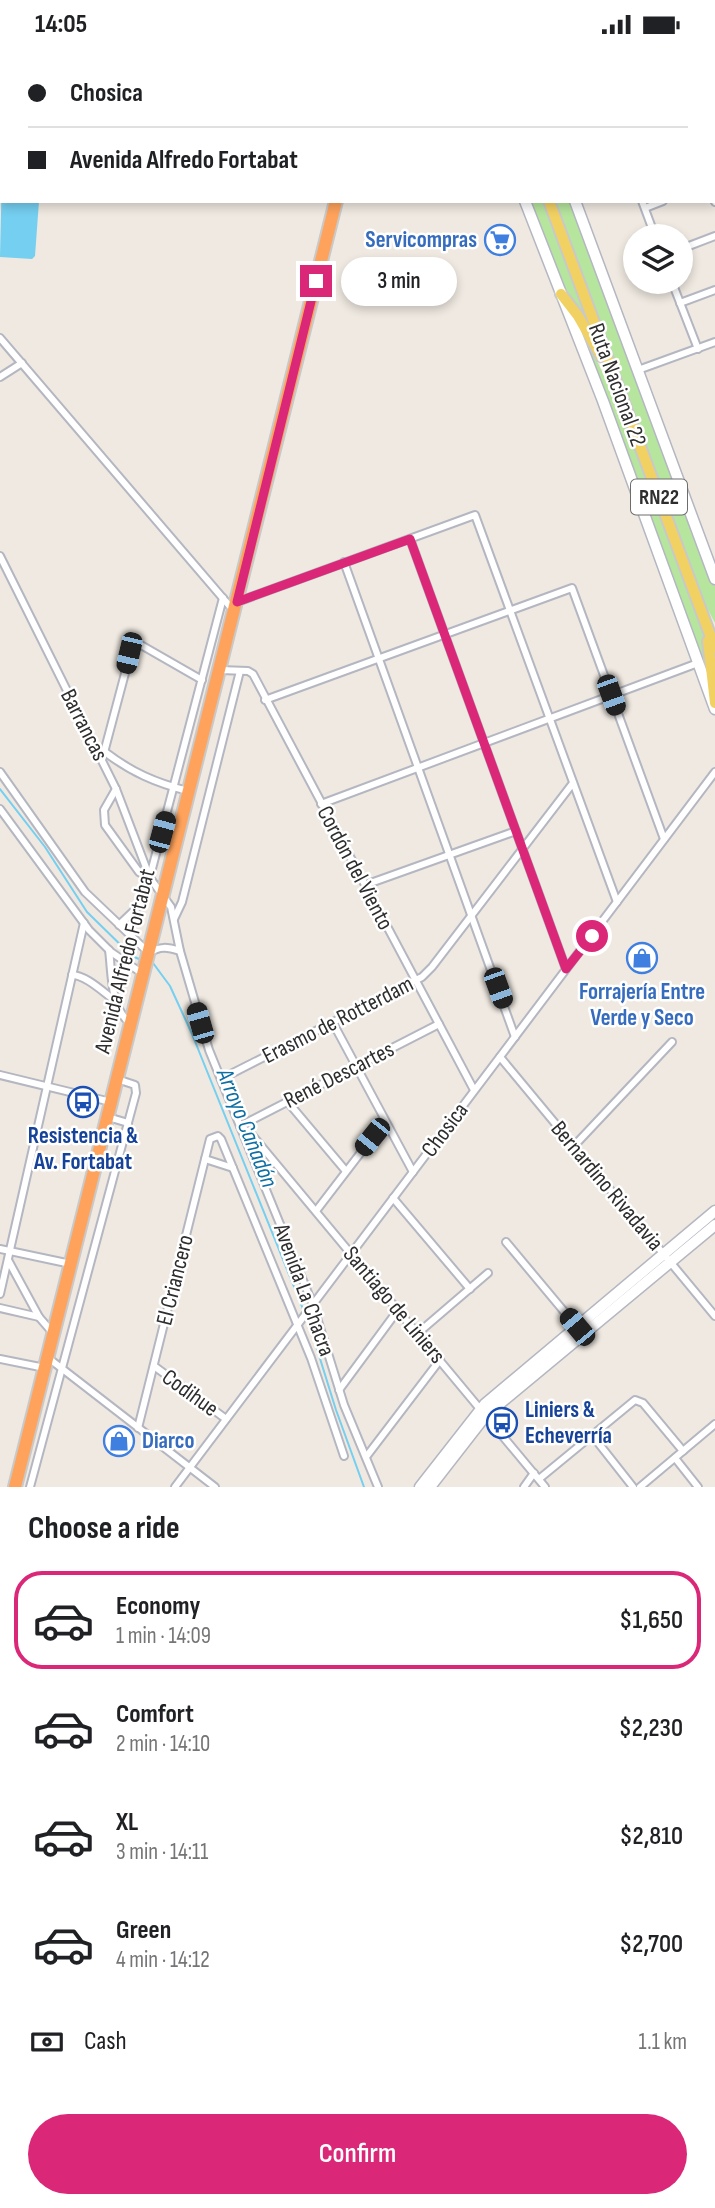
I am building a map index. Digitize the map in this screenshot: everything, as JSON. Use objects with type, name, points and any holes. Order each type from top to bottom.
[{"type":"highway","name":"Avenida Alfredo Fortabat","points":[[15,1487],[336,203]]},
{"type":"main road","name":"Ruta Nacional 22","points":[[550,203],[715,648]]},
{"type":"main road","points":[[561,294],[578,316],[618,386]]},
{"type":"main road","points":[[702,612],[715,631]]},
{"type":"main road","points":[[702,612],[710,653],[715,703]]},
{"type":"street","points":[[526,203],[603,401],[715,709]]},
{"type":"street","points":[[576,203],[715,579]]},
{"type":"street","points":[[643,205],[651,224]]},
{"type":"street","points":[[693,245],[715,236]]},
{"type":"street","points":[[680,303],[715,290]]},
{"type":"street","points":[[677,294],[698,349]]},
{"type":"street","points":[[0,338],[223,598],[236,606],[344,562],[475,515],[617,902]]},
{"type":"street","points":[[638,370],[715,342]]},
{"type":"street","points":[[0,377],[22,363]]},
{"type":"street","points":[[410,539],[566,969]]},
{"type":"street","name":"Barrancas","points":[[0,556],[103,756],[150,878],[163,895]]},
{"type":"street","points":[[344,562],[515,1037]]},
{"type":"street","points":[[265,700],[572,588],[664,839]]},
{"type":"street","points":[[119,925],[138,907],[150,878],[223,598]]},
{"type":"street","points":[[190,791],[136,773],[103,756],[132,647],[141,645],[202,680]]},
{"type":"street","points":[[321,804],[698,663]]},
{"type":"street","points":[[174,919],[182,902],[240,671],[220,670]]},
{"type":"street","name":"Cordón del Viento","points":[[240,671],[253,674],[474,1090]]},
{"type":"street","points":[[0,772],[85,892],[149,953],[166,947],[180,951]]},
{"type":"street","name":"Chosica","points":[[175,1487],[715,772]]},
{"type":"street","name":"Erasmo de Rotterdam","points":[[221,1079],[416,981],[432,967],[573,783]]},
{"type":"street","points":[[116,789],[104,810],[105,825],[139,872],[150,878]]},
{"type":"street","points":[[0,809],[84,923],[109,950],[144,974]]},
{"type":"street","points":[[365,885],[516,831]]},
{"type":"street","name":"Avenida La Chacra","points":[[163,895],[171,907],[180,951],[203,1030],[313,1305],[339,1390],[378,1487]]},
{"type":"street","points":[[0,1294],[84,923]]},
{"type":"street","points":[[109,950],[117,1002],[120,1011],[131,1023]]},
{"type":"street","points":[[72,975],[85,977],[117,1002]]},
{"type":"street","points":[[333,1023],[413,1172]]},
{"type":"street","name":"René Descartes","points":[[240,1126],[439,1024]]},
{"type":"street","points":[[574,1146],[672,1042]]},
{"type":"street","name":"Bernardino Rivadavia","points":[[500,1057],[715,1315]]},
{"type":"street","points":[[0,1075],[111,1102]]},
{"type":"street","points":[[30,1487],[128,1122],[135,1085],[117,1080]]},
{"type":"street","points":[[287,1101],[345,1170]]},
{"type":"street","points":[[108,1117],[128,1122]]},
{"type":"street","points":[[316,1211],[385,1121]]},
{"type":"street","name":"Santiago de Liniers","points":[[240,1126],[252,1135],[545,1487]]},
{"type":"street","name":"Avenida La Chacra","points":[[215,1135],[221,1139],[298,1325],[344,1456]]},
{"type":"street","name":"El Criancero","points":[[138,1428],[210,1139],[215,1135]]},
{"type":"street","points":[[205,1159],[233,1168]]},
{"type":"street","points":[[393,1198],[470,1289]]},
{"type":"street","points":[[423,1487],[483,1412],[667,1258],[715,1211]]},
{"type":"street","points":[[667,1258],[715,1225]]},
{"type":"street","points":[[506,1242],[580,1330]]},
{"type":"street","points":[[0,1249],[71,1264]]},
{"type":"street","points":[[8,1260],[39,1317],[53,1333]]},
{"type":"street","points":[[418,1333],[488,1273]]},
{"type":"street","points":[[0,1308],[39,1317]]},
{"type":"street","points":[[339,1390],[398,1310]]},
{"type":"street","points":[[0,1359],[46,1363],[62,1369],[215,1487]]},
{"type":"street","points":[[366,1457],[440,1360]]},
{"type":"street","name":"Codihue","points":[[154,1366],[226,1419]]},
{"type":"street","points":[[539,1479],[637,1400],[643,1403],[683,1451]]},
{"type":"street","points":[[640,1487],[715,1424]]},
{"type":"street","points":[[592,1435],[633,1487]]},
{"type":"street","points":[[674,1458],[698,1487]]},
{"type":"street","points":[[524,1487],[534,1473]]},
{"type":"green space","points":[[529,203],[546,203],[598,346],[561,282]]},
{"type":"green space","points":[[555,203],[573,203],[715,586],[715,623],[706,606]]},
{"type":"green space","points":[[578,321],[623,416],[698,617],[708,653],[710,685],[606,392],[586,349]]},
{"type":"water","points":[[1,203],[39,203],[35,256],[32,259],[0,257]]},
{"type":"waterway","name":"Arroyo Cañadón","points":[[0,789],[45,847],[87,912],[132,956],[139,959]]},
{"type":"waterway","name":"Arroyo Cañadón","points":[[153,963],[170,986],[192,1034],[303,1309]]},
{"type":"waterway","name":"Arroyo Cañadón","points":[[308,1320],[364,1487]]},
{"type":"place","name":"Servicompras","points":[[500,240]]},
{"type":"place","name":"Forrajería Entre Verde y Seco","points":[[642,958]]},
{"type":"place","name":"Resistencia & Av. Fortabat","points":[[83,1102]]},
{"type":"place","name":"Liniers & Echeverría","points":[[502,1423]]},
{"type":"place","name":"Diarco","points":[[119,1441]]},
{"type":"route","points":[[316,281],[237,602],[410,539],[566,969],[592,936]]}]
